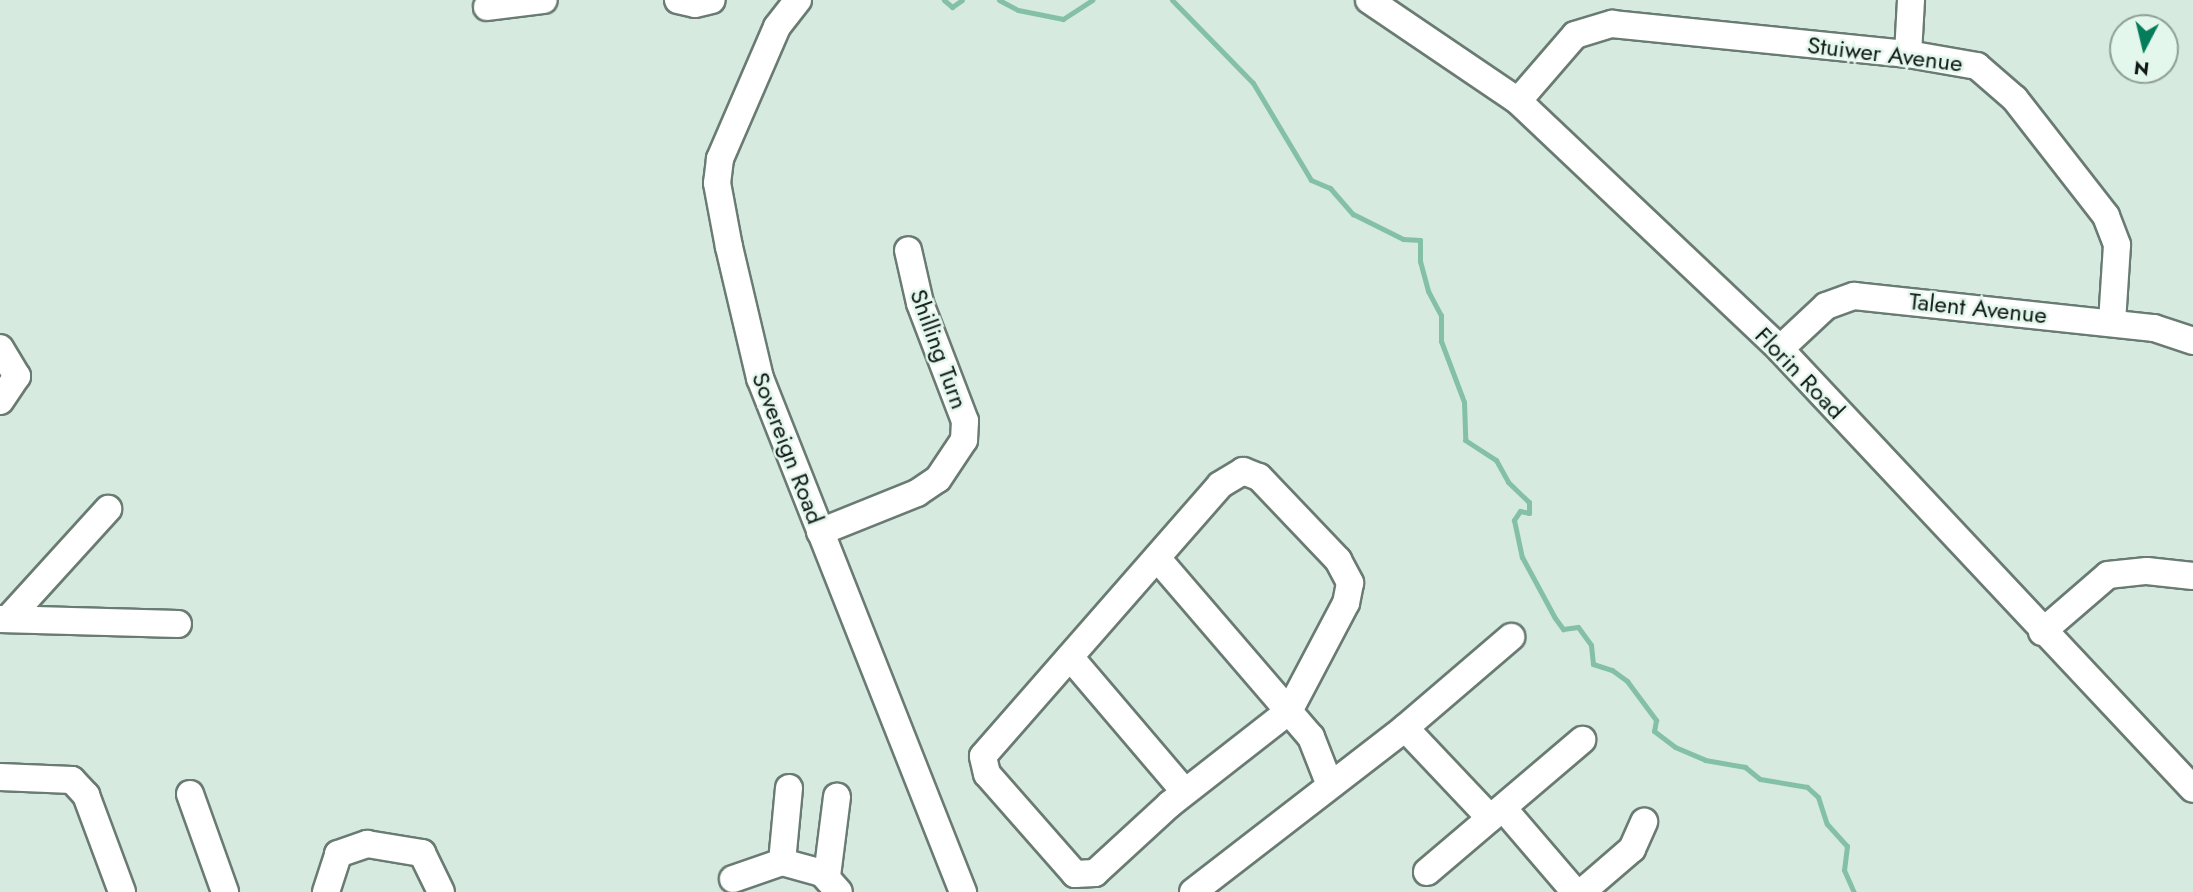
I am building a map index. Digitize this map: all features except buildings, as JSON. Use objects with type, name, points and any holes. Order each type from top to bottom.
[{"type":"street","points":[[486,7],[544,0]]},
{"type":"street","points":[[678,0],[695,4],[712,0]]},
{"type":"street","name":"Florin Road","points":[[1369,0],[1518,101],[1780,349],[2042,632],[2193,789]]},
{"type":"street","points":[[1908,54],[1911,0]]},
{"type":"street","name":"Sovereign Road","points":[[794,1],[777,27],[756,72],[720,159],[717,183],[749,346],[954,890]]},
{"type":"street","name":"Stuiwer Avenue","points":[[1518,101],[1560,48],[1597,25],[1628,24],[1908,54],[1989,72],[2106,216],[2117,245],[2112,323]]},
{"type":"street","name":"Shilling Turn","points":[[820,532],[917,493],[938,479],[964,440],[965,421],[920,303],[908,250]]},
{"type":"street","name":"Talent Avenue","points":[[1780,349],[1826,306],[1854,296],[2112,323],[2164,331],[2193,341]]},
{"type":"street","points":[[0,401],[17,376],[5,354]]},
{"type":"street","points":[[1243,471],[1259,477],[1338,560],[1347,573],[1350,593],[1289,711],[1185,792],[1095,873],[1084,876],[1075,874],[987,774],[983,756],[1157,558],[1220,485],[1243,471]]},
{"type":"street","points":[[4,619],[108,509]]},
{"type":"street","points":[[1157,558],[1311,737],[1329,783]]},
{"type":"street","points":[[2042,632],[2108,575],[2147,571],[2193,576]]},
{"type":"street","points":[[4,619],[178,624]]},
{"type":"street","points":[[1197,891],[1329,783],[1405,728],[1511,637]]},
{"type":"street","points":[[1070,657],[1185,792]]},
{"type":"street","points":[[1405,728],[1575,892]]},
{"type":"street","points":[[1427,872],[1581,740]]},
{"type":"street","points":[[0,777],[72,780],[86,795],[122,892]]},
{"type":"street","points":[[782,862],[789,788]]},
{"type":"street","points":[[190,794],[225,892]]},
{"type":"street","points":[[733,879],[782,862],[833,884],[837,797]]},
{"type":"street","points":[[1582,892],[1632,849],[1644,822]]},
{"type":"street","points":[[326,892],[338,854],[367,844],[422,853],[442,892]]},
{"type":"waterway","points":[[944,0],[952,7],[962,0]]},
{"type":"waterway","points":[[999,0],[1018,10],[1063,19],[1092,0]]},
{"type":"waterway","points":[[1172,0],[1253,83],[1311,180],[1330,188],[1353,214],[1403,239],[1420,240],[1420,261],[1428,291],[1441,315],[1441,341],[1464,402],[1465,440],[1496,460],[1508,482],[1529,502],[1529,513],[1520,511],[1514,520],[1522,557],[1563,629],[1578,627],[1591,645],[1593,664],[1612,670],[1627,681],[1656,720],[1654,731],[1675,747],[1705,760],[1745,767],[1760,779],[1807,787],[1818,797],[1827,824],[1847,846],[1844,870],[1854,892]]}]
